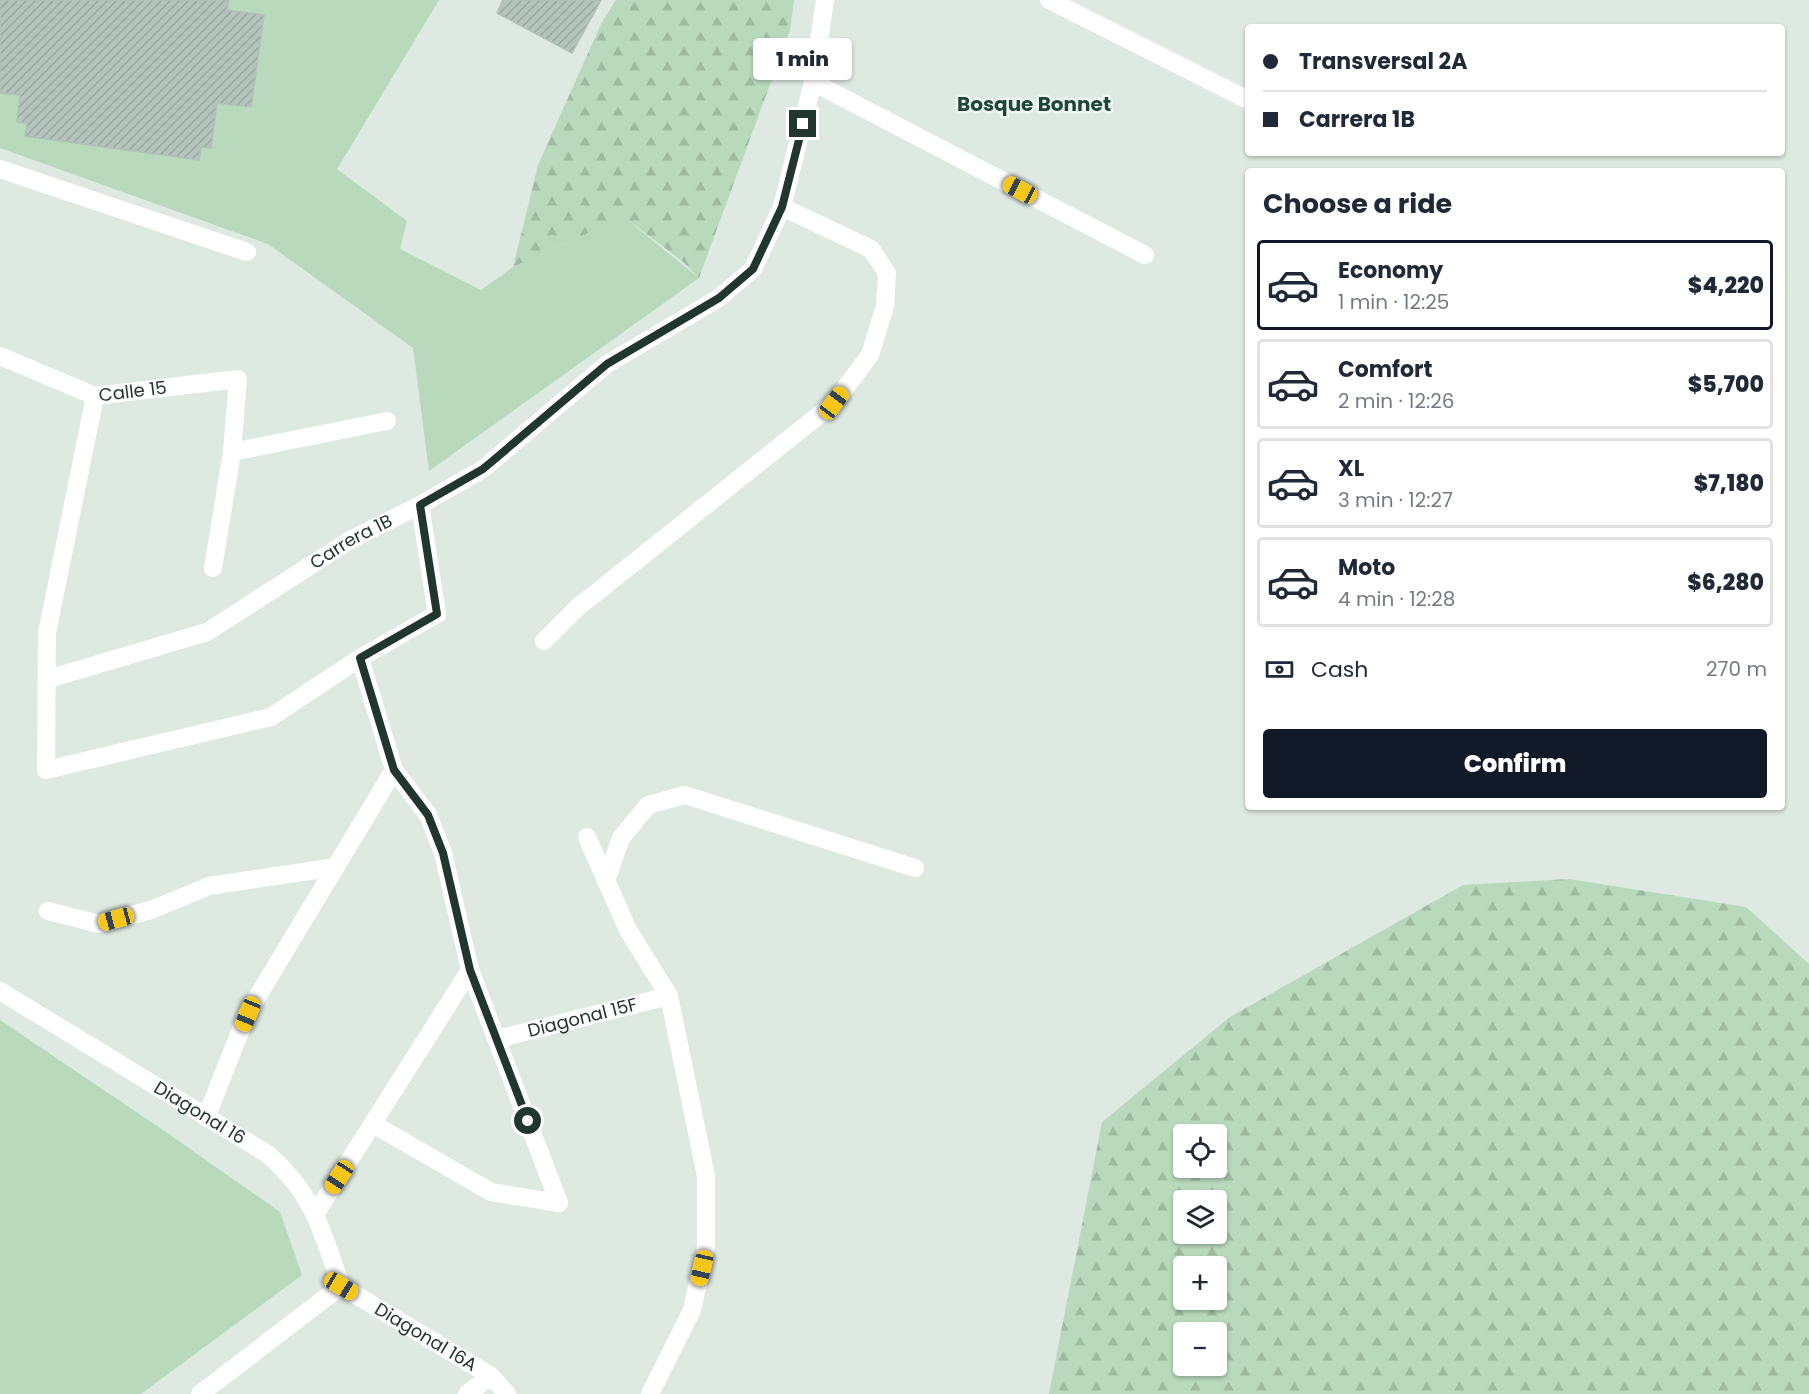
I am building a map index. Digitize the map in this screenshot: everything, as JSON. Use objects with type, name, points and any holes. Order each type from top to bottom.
[{"type":"street","name":"Carrera 1B","points":[[48,679],[207,632],[350,540],[420,505],[483,469],[607,364],[719,298],[753,269],[782,207],[813,82],[825,0]]},
{"type":"street","points":[[1049,0],[1245,98]]},
{"type":"street","points":[[813,82],[1145,255]]},
{"type":"street","points":[[0,169],[247,252]]},
{"type":"street","points":[[544,641],[577,608],[834,403],[870,355],[885,306],[887,273],[871,249],[782,207]]},
{"type":"street","name":"Calle 15","points":[[0,356],[95,396],[238,379],[232,452]]},
{"type":"street","points":[[95,396],[47,633],[46,770],[271,717],[360,658],[437,614],[420,505]]},
{"type":"street","points":[[213,568],[232,452],[387,421]]},
{"type":"street","points":[[360,658],[394,770],[428,815],[443,853],[470,970],[560,1203],[491,1192],[373,1124]]},
{"type":"street","points":[[206,1118],[248,1014],[394,770]]},
{"type":"street","points":[[606,881],[621,838],[648,805],[685,795],[915,868]]},
{"type":"street","points":[[587,837],[628,930],[669,996],[706,1176],[706,1246],[692,1310],[650,1394]]},
{"type":"street","points":[[48,911],[99,924],[151,910],[209,886],[336,867]]},
{"type":"street","points":[[316,1213],[470,970]]},
{"type":"street","name":"Diagonal 16","points":[[0,991],[269,1155],[292,1176],[316,1213],[341,1286]]},
{"type":"street","name":"Diagonal 15F","points":[[497,1039],[669,996]]},
{"type":"street","points":[[200,1394],[341,1286]]},
{"type":"street","name":"Diagonal 16A","points":[[341,1286],[491,1376],[507,1394]]},
{"type":"street","points":[[467,1394],[491,1376]]},
{"type":"green space","points":[[0,0],[439,0],[337,169],[407,221],[400,249],[481,290],[513,267],[624,217],[699,278],[429,471],[413,348],[268,244],[0,148]]},
{"type":"green space","points":[[616,0],[794,0],[790,30],[699,278],[682,261],[624,217],[513,267],[538,165],[601,24]]},
{"type":"green space","points":[[1569,879],[1746,907],[1809,964],[1809,1394],[1049,1394],[1102,1122],[1230,1017],[1463,885]]},
{"type":"green space","points":[[0,1020],[280,1212],[302,1275],[141,1394],[0,1394]]},
{"type":"building","points":[[0,0],[229,0],[227,10],[264,15],[251,107],[217,103],[211,148],[201,147],[199,160],[25,136],[27,123],[17,122],[20,95],[0,93]]},
{"type":"building","points":[[503,0],[601,0],[572,53],[497,13]]},
{"type":"district","name":"Bosque Bonnet","points":[[1034,104]]},
{"type":"route","points":[[528,1121],[470,970],[443,853],[428,815],[394,770],[360,658],[437,614],[420,505],[483,469],[607,364],[719,298],[753,269],[782,207],[803,124]]}]
